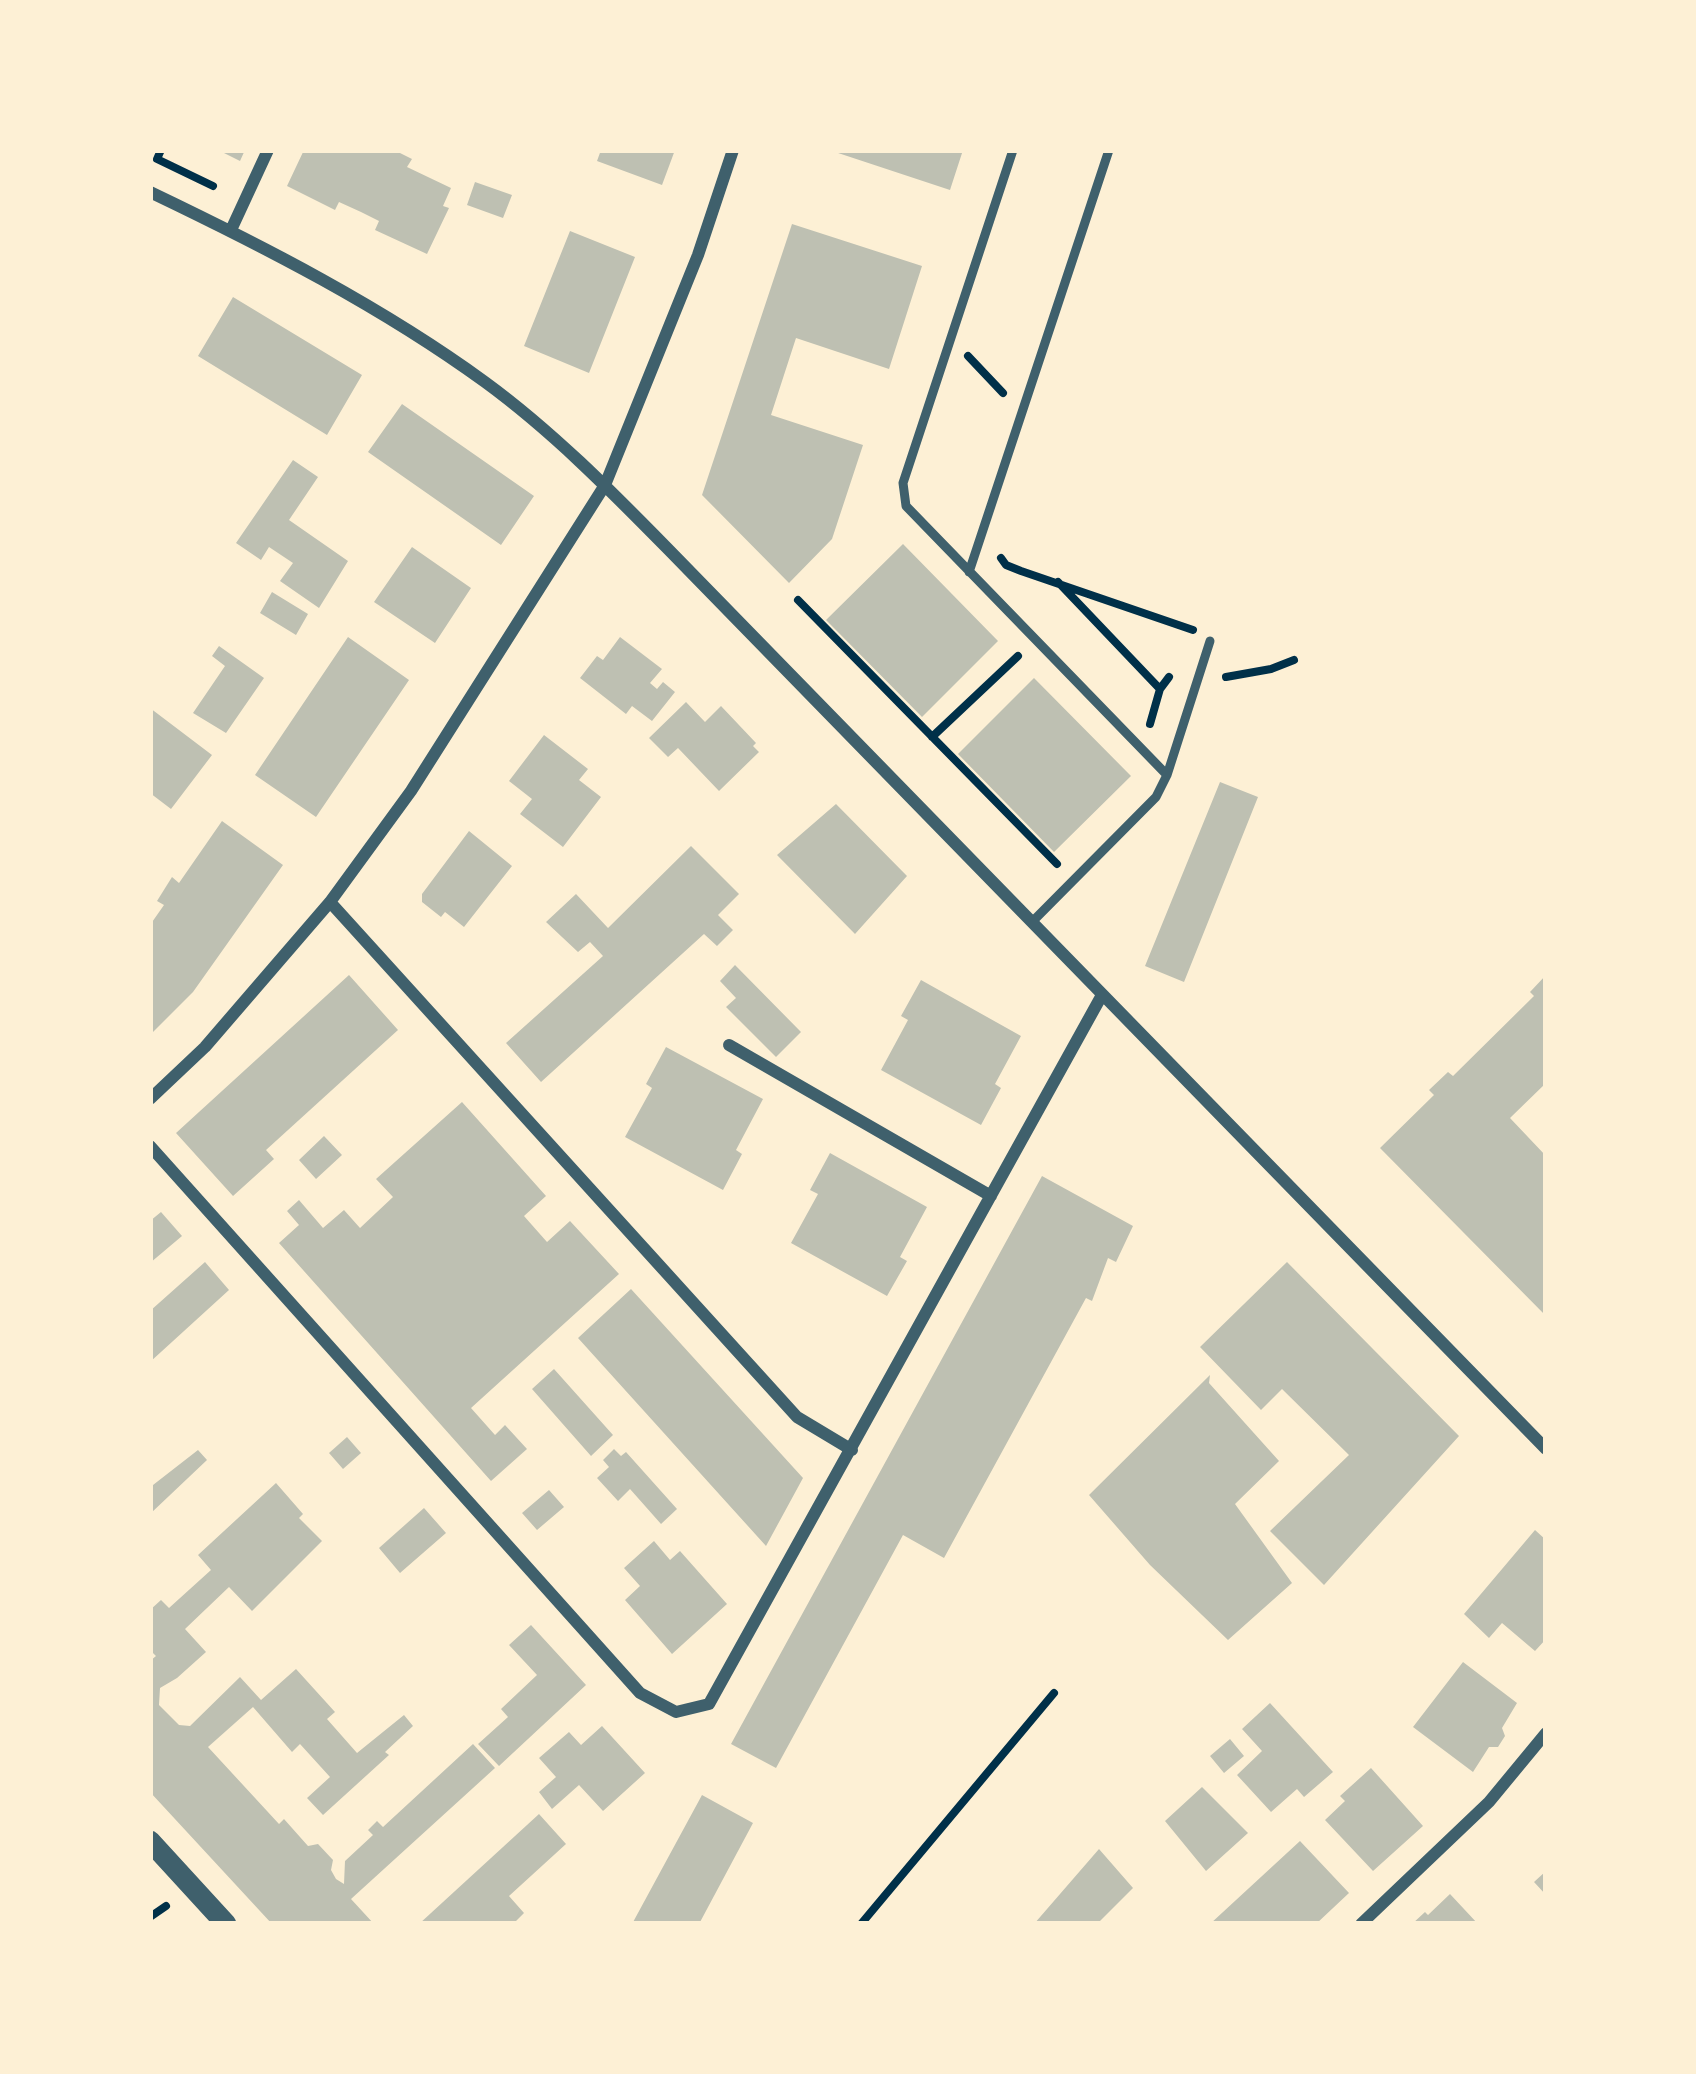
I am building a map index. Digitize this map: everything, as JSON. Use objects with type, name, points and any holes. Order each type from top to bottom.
[{"type":"street","points":[[231,230],[268,150]]},
{"type":"street","points":[[150,1099],[205,1047],[330,902],[411,791],[605,485],[698,254],[734,150]]},
{"type":"street","points":[[150,192],[231,230],[388,319],[484,382],[554,437],[1546,1449]]},
{"type":"street","points":[[330,902],[797,1417],[852,1450]]},
{"type":"street","points":[[150,1146],[640,1694],[676,1712],[709,1704],[1102,995]]},
{"type":"street","points":[[728,1045],[991,1196]]},
{"type":"street","points":[[1361,1924],[1489,1802],[1546,1733]]},
{"type":"street","points":[[150,1841],[226,1924]]},
{"type":"lane","points":[[1013,150],[903,483],[906,506],[1167,775]]},
{"type":"lane","points":[[969,572],[1109,150]]},
{"type":"lane","points":[[1032,922],[1156,797],[1210,640]]},
{"type":"path","points":[[156,155],[212,186]]},
{"type":"path","points":[[952,337],[1022,415]]},
{"type":"path","points":[[1000,541],[999,555],[1006,565],[1185,624],[1210,640]]},
{"type":"path","points":[[1057,581],[1160,689]]},
{"type":"path","points":[[798,600],[1073,880]]},
{"type":"path","points":[[932,737],[1034,640]]},
{"type":"path","points":[[861,1924],[1054,1693]]},
{"type":"path","points":[[150,1917],[166,1906]]},
{"type":"building","points":[[218,150],[245,150],[240,161]]},
{"type":"building","points":[[304,150],[394,150],[412,159],[407,167],[451,188],[443,206],[449,208],[427,254],[375,230],[379,221],[361,212],[339,202],[335,210],[287,186]]},
{"type":"building","points":[[601,150],[675,150],[662,185],[597,161]]},
{"type":"building","points":[[829,150],[963,150],[950,190]]},
{"type":"building","points":[[475,182],[512,195],[503,218],[467,205]]},
{"type":"building","points":[[792,224],[922,266],[889,369],[796,338],[771,415],[863,445],[832,539],[789,583],[702,495]]},
{"type":"building","points":[[570,231],[635,257],[589,373],[524,346]]},
{"type":"building","points":[[233,297],[362,375],[327,435],[198,356]]},
{"type":"building","points":[[402,404],[534,496],[501,545],[368,452]]},
{"type":"building","points":[[293,460],[318,477],[289,520],[348,561],[319,608],[280,581],[293,563],[269,547],[261,560],[236,543]]},
{"type":"building","points":[[903,544],[998,641],[922,717],[826,620]]},
{"type":"building","points":[[412,547],[471,588],[435,643],[374,602]]},
{"type":"building","points":[[272,592],[308,614],[296,635],[260,613]]},
{"type":"building","points":[[348,637],[409,680],[316,817],[255,775]]},
{"type":"building","points":[[620,637],[662,669],[650,683],[657,689],[663,682],[675,692],[652,721],[632,706],[626,714],[580,678],[597,656],[603,660]]},
{"type":"building","points":[[219,646],[264,678],[226,733],[193,713],[225,666],[212,656]]},
{"type":"building","points":[[1034,678],[1131,776],[1054,852],[958,754]]},
{"type":"building","points":[[686,702],[705,722],[721,706],[756,743],[753,746],[759,752],[719,791],[678,748],[668,757],[649,738]]},
{"type":"building","points":[[150,708],[212,755],[171,809],[150,793]]},
{"type":"building","points":[[544,735],[588,769],[579,780],[601,797],[563,847],[520,814],[532,799],[509,781]]},
{"type":"building","points":[[1220,782],[1258,797],[1184,982],[1145,966]]},
{"type":"building","points":[[836,804],[907,876],[855,934],[777,855]]},
{"type":"building","points":[[222,821],[283,865],[193,992],[150,1035],[150,925],[164,905],[157,901],[172,877],[179,883]]},
{"type":"building","points":[[469,831],[512,866],[464,927],[445,912],[441,917],[422,902],[422,894]]},
{"type":"building","points":[[691,846],[739,894],[718,915],[733,930],[717,946],[704,934],[541,1082],[506,1043],[603,956],[590,942],[578,952],[546,922],[576,894],[608,928]]},
{"type":"building","points":[[735,965],[801,1032],[776,1057],[726,1007],[736,998],[720,981]]},
{"type":"building","points":[[349,975],[398,1030],[266,1150],[274,1159],[233,1196],[176,1133]]},
{"type":"building","points":[[1546,975],[1546,1083],[1510,1118],[1546,1156],[1546,1316],[1380,1148],[1434,1095],[1429,1090],[1448,1072],[1453,1076],[1534,996],[1530,992]]},
{"type":"building","points":[[921,980],[1021,1036],[995,1084],[1001,1088],[981,1125],[881,1070],[908,1020],[901,1016]]},
{"type":"building","points":[[666,1047],[763,1099],[736,1150],[742,1154],[723,1190],[625,1137],[652,1088],[646,1084]]},
{"type":"building","points":[[462,1102],[546,1196],[524,1216],[547,1242],[570,1221],[619,1274],[471,1408],[495,1435],[505,1425],[527,1449],[491,1481],[279,1243],[299,1225],[287,1211],[299,1200],[323,1228],[344,1210],[360,1228],[393,1197],[376,1179]]},
{"type":"building","points":[[324,1136],[342,1155],[316,1179],[299,1160]]},
{"type":"building","points":[[830,1153],[927,1207],[900,1257],[907,1261],[887,1296],[791,1243],[818,1194],[810,1190]]},
{"type":"building","points":[[1042,1176],[1133,1226],[1116,1262],[1108,1258],[1092,1301],[1086,1298],[944,1558],[903,1535],[776,1768],[731,1744]]},
{"type":"building","points":[[161,1212],[182,1236],[150,1263],[150,1221]]},
{"type":"building","points":[[205,1262],[229,1290],[150,1362],[150,1311]]},
{"type":"building","points":[[1287,1262],[1459,1436],[1324,1585],[1270,1531],[1349,1455],[1282,1389],[1261,1410],[1200,1347]]},
{"type":"building","points":[[631,1289],[803,1478],[766,1546],[578,1338]]},
{"type":"building","points":[[554,1369],[613,1435],[591,1456],[532,1389]]},
{"type":"building","points":[[1210,1375],[1209,1383],[1279,1461],[1235,1504],[1292,1583],[1228,1640],[1150,1565],[1089,1495]]},
{"type":"building","points":[[347,1437],[361,1453],[343,1469],[329,1453]]},
{"type":"building","points":[[614,1449],[621,1456],[626,1452],[677,1509],[661,1524],[630,1489],[618,1501],[597,1478],[609,1467],[603,1460]]},
{"type":"building","points":[[198,1450],[207,1460],[150,1514],[150,1482],[153,1485]]},
{"type":"building","points":[[276,1483],[303,1514],[299,1518],[322,1541],[252,1611],[229,1587],[185,1629],[206,1652],[160,1688],[159,1705],[179,1725],[190,1726],[240,1677],[261,1700],[296,1669],[335,1712],[327,1719],[357,1753],[404,1715],[413,1726],[385,1752],[389,1755],[323,1815],[307,1798],[330,1777],[300,1744],[292,1752],[253,1707],[208,1747],[279,1824],[284,1819],[308,1846],[318,1844],[333,1860],[336,1879],[344,1884],[345,1861],[373,1835],[368,1830],[377,1821],[383,1827],[473,1744],[495,1768],[351,1899],[374,1924],[272,1924],[150,1792],[150,1661],[156,1656],[150,1650],[150,1610],[161,1600],[169,1608],[211,1570],[198,1555]]},
{"type":"building","points":[[549,1490],[564,1507],[537,1530],[522,1513]]},
{"type":"building","points":[[424,1508],[446,1533],[400,1573],[379,1548]]},
{"type":"building","points":[[1535,1530],[1546,1540],[1546,1639],[1535,1651],[1502,1623],[1489,1638],[1464,1614]]},
{"type":"building","points":[[654,1541],[670,1560],[680,1551],[727,1604],[672,1654],[625,1600],[640,1586],[624,1568]]},
{"type":"building","points":[[531,1625],[586,1685],[499,1766],[478,1744],[508,1717],[501,1709],[537,1675],[509,1645]]},
{"type":"building","points":[[1463,1662],[1517,1703],[1502,1728],[1505,1736],[1498,1747],[1489,1747],[1473,1772],[1413,1727]]},
{"type":"building","points":[[1270,1703],[1333,1772],[1304,1797],[1297,1789],[1271,1812],[1237,1775],[1262,1751],[1242,1729]]},
{"type":"building","points":[[602,1726],[645,1773],[603,1811],[579,1785],[552,1809],[539,1792],[556,1777],[539,1758],[569,1732],[581,1745]]},
{"type":"building","points":[[1230,1739],[1244,1756],[1224,1773],[1210,1756]]},
{"type":"building","points":[[1371,1768],[1423,1826],[1373,1871],[1325,1820],[1345,1801],[1340,1796]]},
{"type":"building","points":[[1202,1787],[1248,1833],[1206,1871],[1165,1821]]},
{"type":"building","points":[[702,1795],[753,1823],[699,1924],[632,1924]]},
{"type":"building","points":[[539,1814],[566,1844],[509,1896],[524,1913],[513,1924],[419,1924]]},
{"type":"building","points":[[1300,1841],[1349,1893],[1316,1924],[1210,1924]]},
{"type":"building","points":[[1099,1849],[1133,1888],[1097,1924],[1034,1924]]},
{"type":"building","points":[[1546,1871],[1546,1895],[1534,1882]]},
{"type":"building","points":[[1450,1894],[1478,1924],[1412,1924],[1425,1912],[1428,1915]]}]
